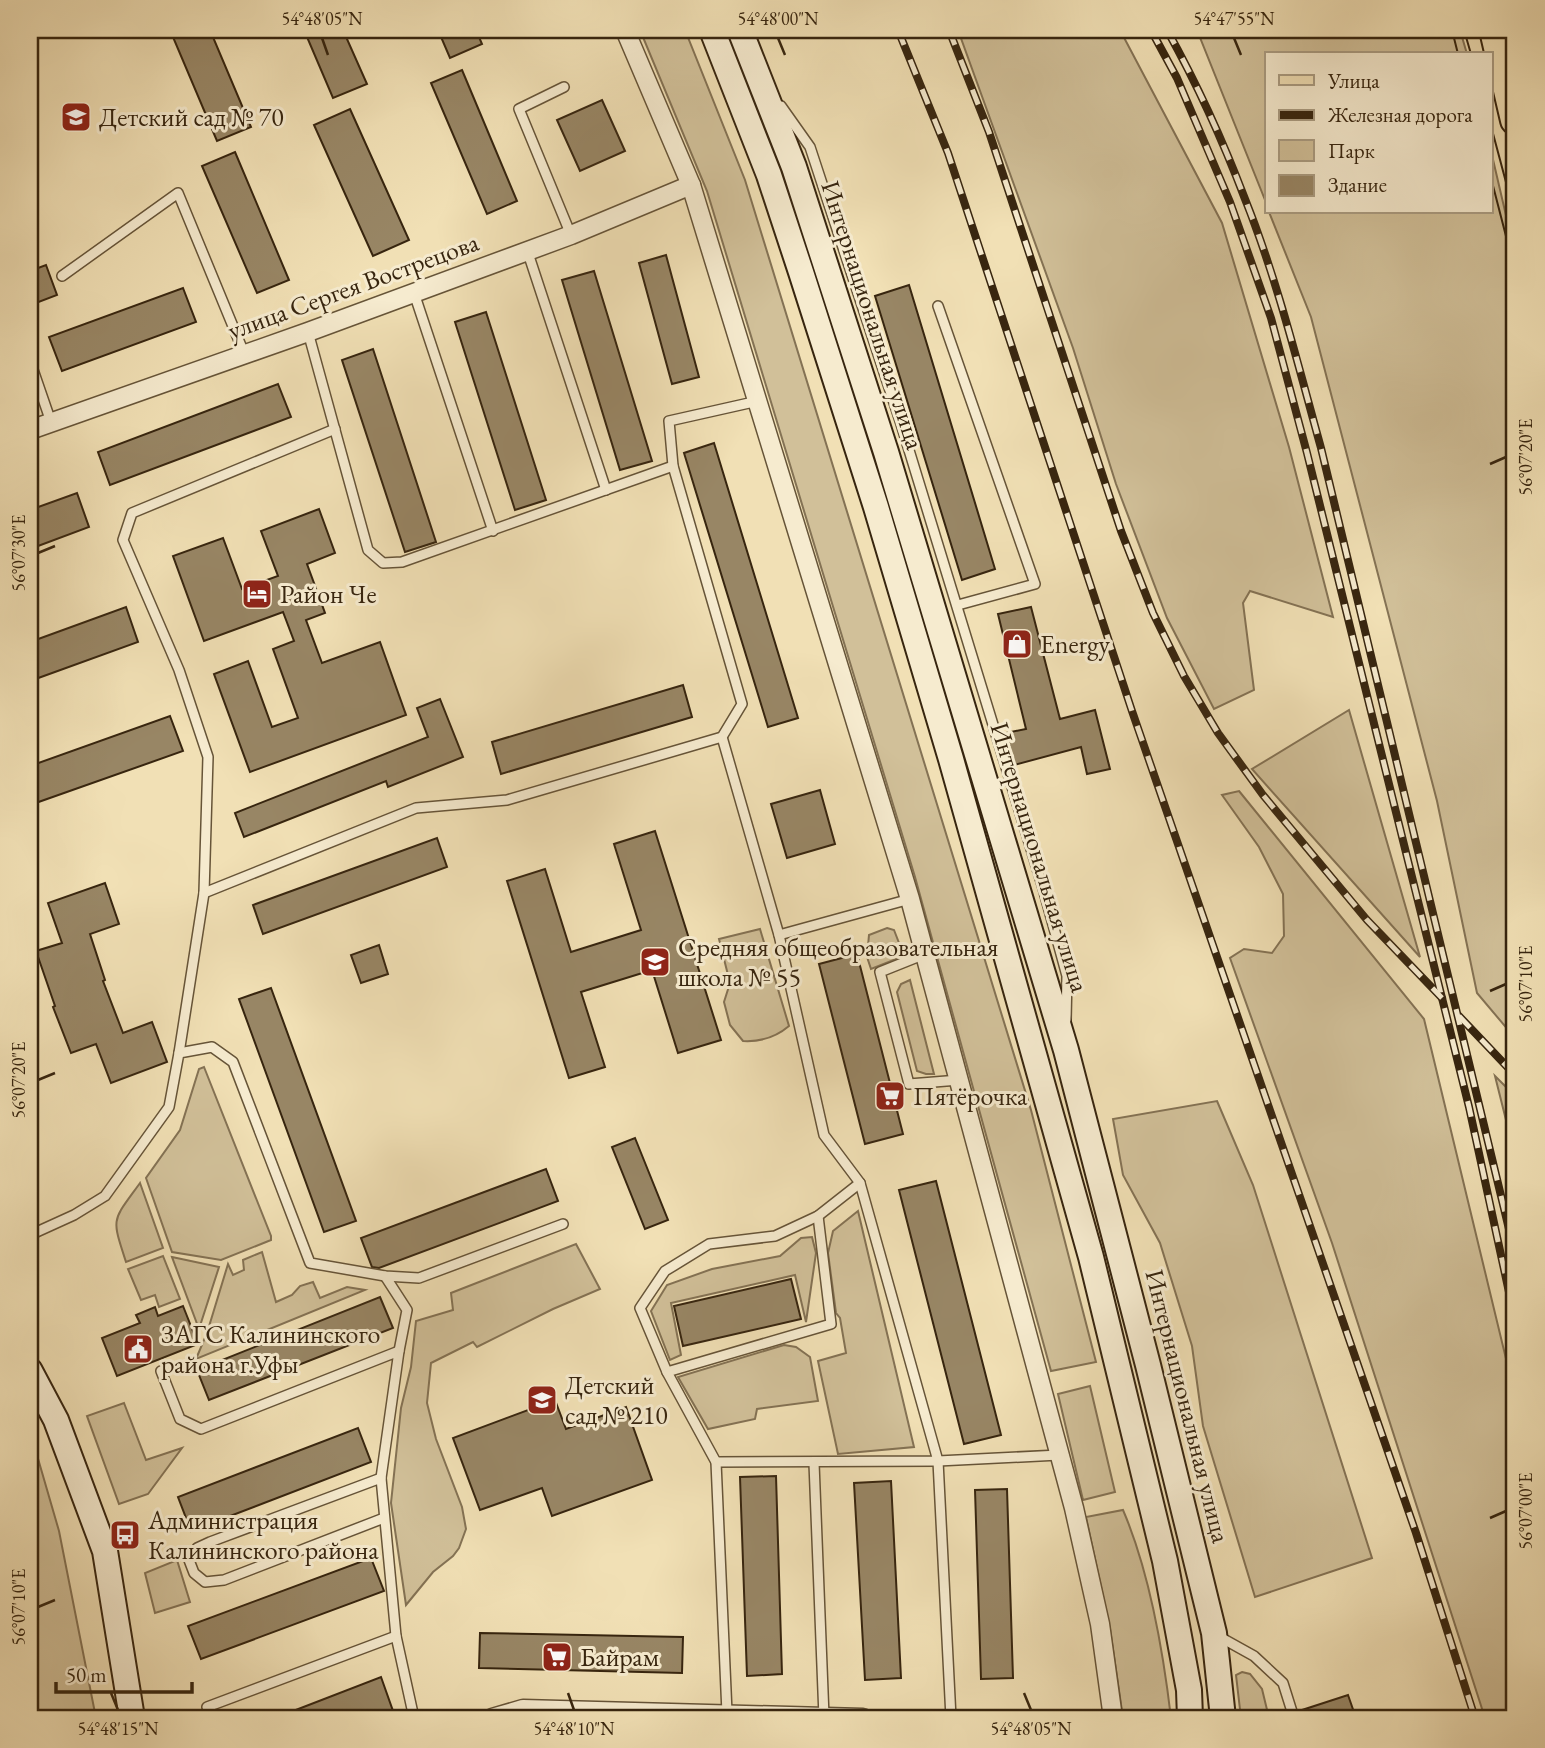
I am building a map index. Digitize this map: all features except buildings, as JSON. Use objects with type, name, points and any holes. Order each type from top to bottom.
[{"type":"main road","points":[[712,30],[769,175],[872,494],[947,746],[1091,1257],[1165,1562],[1189,1690],[1191,1718]]},
{"type":"main road","name":"Интернациональная улица","points":[[740,30],[794,167],[894,478],[1065,1046],[1214,1633],[1223,1718]]},
{"type":"main road","points":[[1494,30],[1515,120]]},
{"type":"main road","points":[[30,1371],[56,1420],[105,1551],[132,1718]]},
{"type":"street","points":[[625,30],[691,185],[910,899],[1074,1508],[1100,1624],[1113,1718]]},
{"type":"street","name":"улица Сергея Вострецова","points":[[30,430],[571,235],[691,185]]},
{"type":"street","points":[[492,1718],[523,1709],[863,1718]]},
{"type":"lane","points":[[758,76],[810,148],[901,424],[958,605],[1068,976],[1065,1046]]},
{"type":"lane","points":[[564,87],[519,108],[571,235]]},
{"type":"lane","points":[[769,175],[794,167]]},
{"type":"lane","points":[[62,276],[178,193],[244,353]]},
{"type":"lane","points":[[527,250],[606,490]]},
{"type":"lane","points":[[414,293],[493,531]]},
{"type":"lane","points":[[938,306],[1035,584],[958,605]]},
{"type":"lane","points":[[307,332],[368,550],[383,563],[402,562],[673,466]]},
{"type":"lane","points":[[30,361],[51,422]]},
{"type":"lane","points":[[204,893],[416,808],[507,800],[722,737],[742,704],[673,466],[669,421],[758,401]]},
{"type":"lane","points":[[30,1234],[74,1215],[106,1196],[169,1107],[204,893],[208,757],[179,670],[123,540],[132,513],[335,429]]},
{"type":"lane","points":[[722,737],[779,935],[824,1135],[860,1183],[938,1461],[951,1718]]},
{"type":"lane","points":[[779,935],[910,899]]},
{"type":"lane","points":[[925,954],[880,972],[909,1084],[959,1080]]},
{"type":"lane","points":[[179,1053],[212,1047],[233,1062],[310,1264],[385,1276],[419,1278],[563,1224]]},
{"type":"lane","points":[[727,1713],[716,1462],[667,1372],[640,1308],[665,1271],[709,1244],[775,1236],[818,1216],[860,1183]]},
{"type":"lane","points":[[667,1372],[831,1324],[818,1216]]},
{"type":"lane","points":[[385,1276],[407,1310],[381,1478],[396,1636],[414,1718]]},
{"type":"lane","points":[[161,1371],[180,1419],[201,1429],[399,1351]]},
{"type":"lane","points":[[716,1462],[938,1461],[1059,1455]]},
{"type":"lane","points":[[814,1463],[824,1717]]},
{"type":"lane","points":[[381,1478],[209,1542],[197,1548],[189,1560],[194,1573],[205,1582],[224,1580],[384,1518]]},
{"type":"lane","points":[[1214,1633],[1254,1656],[1283,1684],[1294,1718]]},
{"type":"lane","points":[[207,1707],[396,1636]]},
{"type":"green space","points":[[640,30],[685,30],[745,180],[1031,1110],[1096,1362],[1051,1371],[915,877],[707,191]]},
{"type":"green space","points":[[958,30],[1120,30],[1222,223],[1289,447],[1333,617],[1250,591],[1243,603],[1254,690],[1214,709],[1167,618],[1116,484],[1073,348]]},
{"type":"green space","points":[[1197,30],[1460,30],[1466,52],[1265,52],[1265,200]]},
{"type":"green space","points":[[1492,155],[1515,254],[1515,1038],[1477,993],[1437,801],[1311,317],[1270,214],[1492,214]]},
{"type":"green space","points":[[1349,710],[1420,957],[1252,769]]},
{"type":"green space","points":[[1239,791],[1424,1019],[1515,1396],[1515,1718],[1485,1718],[1332,1243],[1230,958],[1244,949],[1272,953],[1284,936],[1283,894],[1259,847],[1222,795]]},
{"type":"green space","points":[[887,928],[894,930],[904,956],[871,969],[867,957],[869,935]]},
{"type":"green space","points":[[760,929],[789,1026],[768,1038],[743,1041],[730,1025],[724,1002],[730,983],[719,939]]},
{"type":"green space","points":[[910,980],[934,1074],[917,1071],[897,992],[901,984]]},
{"type":"green space","points":[[204,1067],[271,1236],[271,1240],[221,1260],[172,1252],[146,1178],[180,1130],[199,1069]]},
{"type":"green space","points":[[1495,1076],[1515,1096],[1515,1156]]},
{"type":"green space","points":[[1217,1101],[1253,1185],[1372,1558],[1255,1597],[1203,1426],[1192,1346],[1160,1243],[1123,1175],[1113,1119]]},
{"type":"green space","points":[[140,1183],[163,1248],[126,1262],[116,1227],[117,1220]]},
{"type":"green space","points":[[858,1211],[914,1447],[838,1454],[818,1361],[846,1353],[840,1318],[836,1313],[828,1253],[833,1231]]},
{"type":"green space","points":[[812,1237],[816,1253],[806,1322],[795,1275],[671,1303],[681,1355],[670,1360],[651,1311],[667,1285],[712,1269],[780,1256],[801,1238]]},
{"type":"green space","points":[[576,1244],[600,1289],[477,1347],[473,1342],[431,1363],[427,1403],[436,1439],[462,1507],[466,1529],[453,1556],[433,1572],[406,1605],[391,1503],[401,1408],[411,1367],[416,1321],[453,1310],[451,1293]]},
{"type":"green space","points":[[262,1252],[276,1302],[292,1295],[300,1286],[313,1282],[320,1298],[347,1287],[365,1290],[196,1359],[207,1333],[228,1264],[233,1275],[244,1270],[243,1260]]},
{"type":"green space","points":[[163,1256],[180,1299],[159,1307],[155,1295],[141,1300],[128,1269]]},
{"type":"green space","points":[[172,1257],[219,1267],[199,1329]]},
{"type":"green space","points":[[784,1345],[796,1347],[810,1357],[818,1401],[757,1409],[755,1419],[708,1429],[678,1377]]},
{"type":"green space","points":[[1090,1386],[1115,1492],[1083,1500],[1058,1394]]},
{"type":"green space","points":[[124,1403],[146,1460],[182,1448],[148,1494],[119,1504],[87,1416]]},
{"type":"green space","points":[[30,1431],[59,1531],[96,1718],[30,1718]]},
{"type":"green space","points":[[1123,1510],[1141,1560],[1154,1612],[1171,1718],[1123,1718],[1110,1629],[1086,1517]]},
{"type":"green space","points":[[177,1560],[190,1602],[155,1613],[145,1573]]},
{"type":"green space","points":[[1242,1672],[1250,1674],[1262,1689],[1269,1718],[1241,1718],[1236,1675]]},
{"type":"tram line","points":[[1452,30],[1458,52]]},
{"type":"tram line","points":[[1464,30],[1470,52]]},
{"type":"tram line","points":[[1492,130],[1515,216]]},
{"type":"tram line","points":[[1492,182],[1515,271]]},
{"type":"railway","points":[[898,30],[948,153],[1132,711],[1416,1533],[1475,1718]]},
{"type":"railway","points":[[949,30],[989,132],[1121,531],[1153,613],[1184,676],[1218,733],[1263,795],[1367,920],[1442,998]]},
{"type":"railway","points":[[1151,30],[1177,78],[1230,202],[1271,318],[1469,1107],[1515,1320]]},
{"type":"railway","points":[[1167,30],[1199,92],[1237,177],[1257,229],[1286,322],[1321,448],[1515,1254]]},
{"type":"railway","points":[[1459,1016],[1515,1075]]},
{"type":"place","name":"Детский сад № 70","points":[[76,117]]},
{"type":"place","name":"Район Че","points":[[257,594]]},
{"type":"place","name":"Energy","points":[[1017,644]]},
{"type":"place","name":"Средняя общеобразовательная школа № 55","points":[[655,962]]},
{"type":"place","name":"Пятёрочка","points":[[890,1096]]},
{"type":"place","name":"ЗАГС Калининского района г.Уфы","points":[[138,1349]]},
{"type":"place","name":"Детский сад № 210","points":[[542,1400]]},
{"type":"place","name":"Администрация Калининского района","points":[[125,1535]]},
{"type":"place","name":"Байрам","points":[[557,1657]]}]
